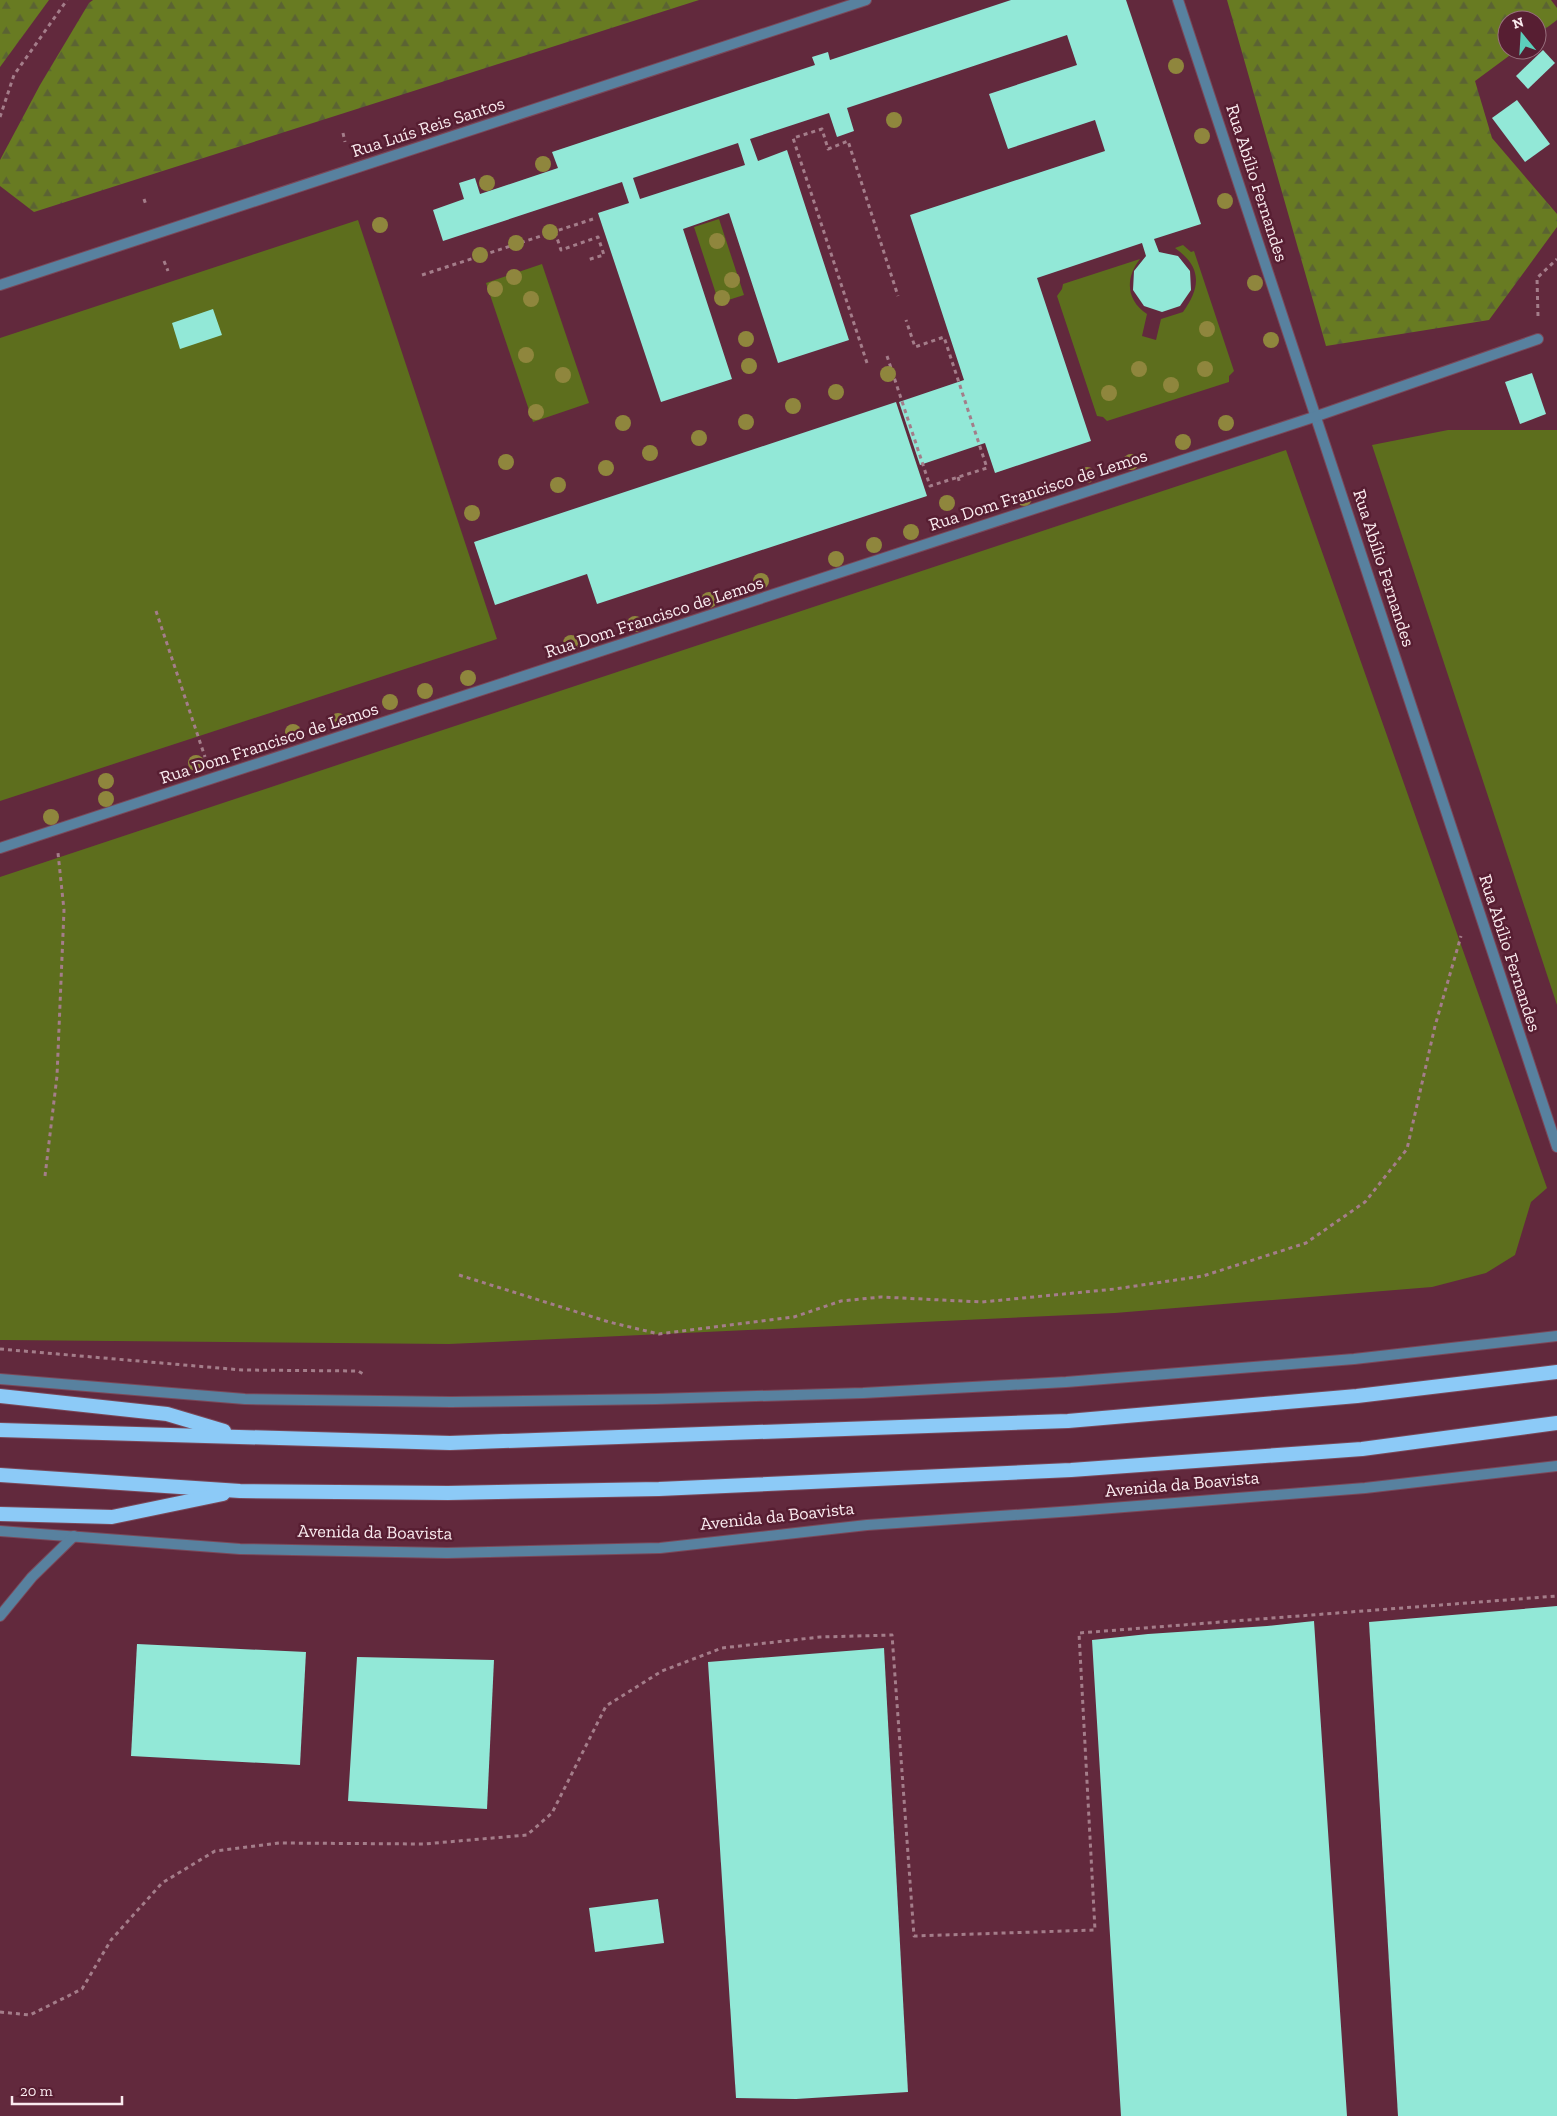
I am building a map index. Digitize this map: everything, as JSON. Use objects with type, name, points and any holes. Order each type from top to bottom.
[{"type":"highway","points":[[0,1430],[450,1443],[1068,1421],[1357,1396],[1557,1372]]},
{"type":"highway","points":[[0,1396],[167,1414],[241,1437]]},
{"type":"highway","name":"Avenida da Boavista","points":[[0,1475],[240,1491],[448,1493],[650,1490],[1071,1470],[1362,1449],[1557,1423]]},
{"type":"highway","points":[[0,1514],[112,1517],[240,1491]]},
{"type":"street","name":"Rua Luís Reis Santos","points":[[0,285],[866,0]]},
{"type":"street","name":"Rua Abílio Fernandes","points":[[1178,0],[1557,1147]]},
{"type":"street","name":"Rua Dom Francisco de Lemos","points":[[0,848],[1317,416],[1538,339]]},
{"type":"street","points":[[0,1379],[244,1399],[451,1402],[656,1399],[863,1393],[1066,1382],[1354,1359],[1557,1336]]},
{"type":"street","name":"Avenida da Boavista","points":[[0,1531],[250,1549],[447,1553],[660,1548],[867,1525],[1365,1488],[1557,1466]]},
{"type":"street","points":[[0,1616],[32,1577],[74,1536]]},
{"type":"path","points":[[0,117],[14,75],[67,0]]},
{"type":"path","points":[[867,362],[793,138],[822,129],[828,148],[848,141],[898,296]]},
{"type":"path","points":[[343,133],[346,142]]},
{"type":"path","points":[[144,199],[146,205]]},
{"type":"path","points":[[422,275],[593,219]]},
{"type":"path","points":[[555,232],[561,250],[598,237],[604,255],[587,260]]},
{"type":"path","points":[[1538,339],[1537,278],[1557,259]]},
{"type":"path","points":[[164,261],[168,271]]},
{"type":"path","points":[[887,356],[930,486],[987,468],[944,337],[915,347],[906,320]]},
{"type":"path","points":[[958,477],[960,484]]},
{"type":"path","points":[[156,611],[213,778]]},
{"type":"path","points":[[45,1176],[57,1076],[64,910],[55,830]]},
{"type":"path","points":[[459,1275],[609,1322],[659,1334],[794,1317],[841,1301],[873,1298],[982,1302],[1115,1289],[1203,1276],[1306,1243],[1365,1202],[1407,1149],[1434,1026],[1473,894]]},
{"type":"path","points":[[0,1349],[242,1370],[358,1371]]},
{"type":"path","points":[[0,2012],[30,2015],[82,1989],[111,1940],[162,1883],[215,1851],[280,1843],[424,1844],[527,1835],[552,1813],[606,1706],[662,1672],[722,1648],[820,1637],[892,1635],[914,1936],[1095,1930],[1079,1633],[1557,1596]]},
{"type":"green space","points":[[0,0],[49,0],[0,67]]},
{"type":"green space","points":[[93,0],[699,0],[34,212],[0,186],[0,160],[40,85],[89,3]]},
{"type":"green space","points":[[1227,0],[1551,0],[1557,8],[1557,20],[1547,28],[1547,10],[1497,10],[1497,60],[1503,60],[1475,81],[1492,138],[1557,214],[1557,227],[1489,320],[1326,346]]},
{"type":"green space","points":[[719,219],[744,295],[719,303],[694,227]]},
{"type":"green space","points":[[358,220],[497,639],[0,801],[0,338]]},
{"type":"green space","points":[[1183,245],[1191,252],[1194,251],[1234,371],[1229,376],[1229,382],[1107,421],[1103,417],[1097,416],[1057,296],[1063,284],[1140,259],[1132,274],[1130,288],[1135,302],[1147,314],[1142,336],[1156,340],[1161,319],[1183,312],[1193,294],[1196,278],[1194,270],[1184,255],[1175,248]]},
{"type":"green space","points":[[542,264],[589,403],[533,422],[486,283]]},
{"type":"green space","points":[[1448,430],[1557,430],[1557,1005],[1372,445]]},
{"type":"green space","points":[[1286,450],[1547,1188],[1531,1202],[1515,1255],[1486,1273],[1432,1287],[1115,1313],[449,1344],[0,1340],[0,877]]},
{"type":"building","points":[[1011,0],[1126,0],[1201,224],[1154,239],[1159,252],[1178,256],[1190,271],[1191,290],[1180,306],[1162,312],[1144,306],[1133,290],[1134,271],[1146,256],[1142,243],[1037,278],[1091,441],[995,473],[985,443],[920,465],[899,402],[964,380],[910,215],[1105,151],[1095,120],[1008,149],[989,94],[1077,65],[1067,35],[847,108],[854,131],[837,137],[829,113],[750,139],[758,161],[787,150],[849,340],[778,363],[729,213],[683,229],[732,379],[661,402],[598,213],[629,203],[622,182],[443,241],[433,210],[464,199],[459,183],[475,178],[480,194],[558,168],[552,152],[815,65],[812,57],[828,52],[830,60]],"holes":[[[738,143],[745,165],[640,199],[633,178]]]},
{"type":"building","points":[[1547,54],[1555,63],[1528,89],[1516,76],[1533,60],[1547,60]]},
{"type":"building","points":[[1517,100],[1550,144],[1525,162],[1492,118]]},
{"type":"building","points":[[213,309],[222,335],[180,349],[172,323]]},
{"type":"building","points":[[1532,373],[1546,414],[1520,424],[1505,382]]},
{"type":"building","points":[[896,402],[927,496],[597,604],[587,574],[495,605],[474,542]]},
{"type":"building","points":[[1557,1606],[1557,2116],[1398,2116],[1369,1622]]},
{"type":"building","points":[[1314,1621],[1347,2116],[1121,2116],[1092,1640]]},
{"type":"building","points":[[137,1644],[306,1652],[300,1765],[131,1756]]},
{"type":"building","points":[[884,1648],[908,2092],[796,2099],[736,2098],[708,1662]]},
{"type":"building","points":[[357,1657],[494,1660],[487,1809],[348,1801]]},
{"type":"building","points":[[658,1899],[664,1943],[595,1952],[589,1908]]}]
